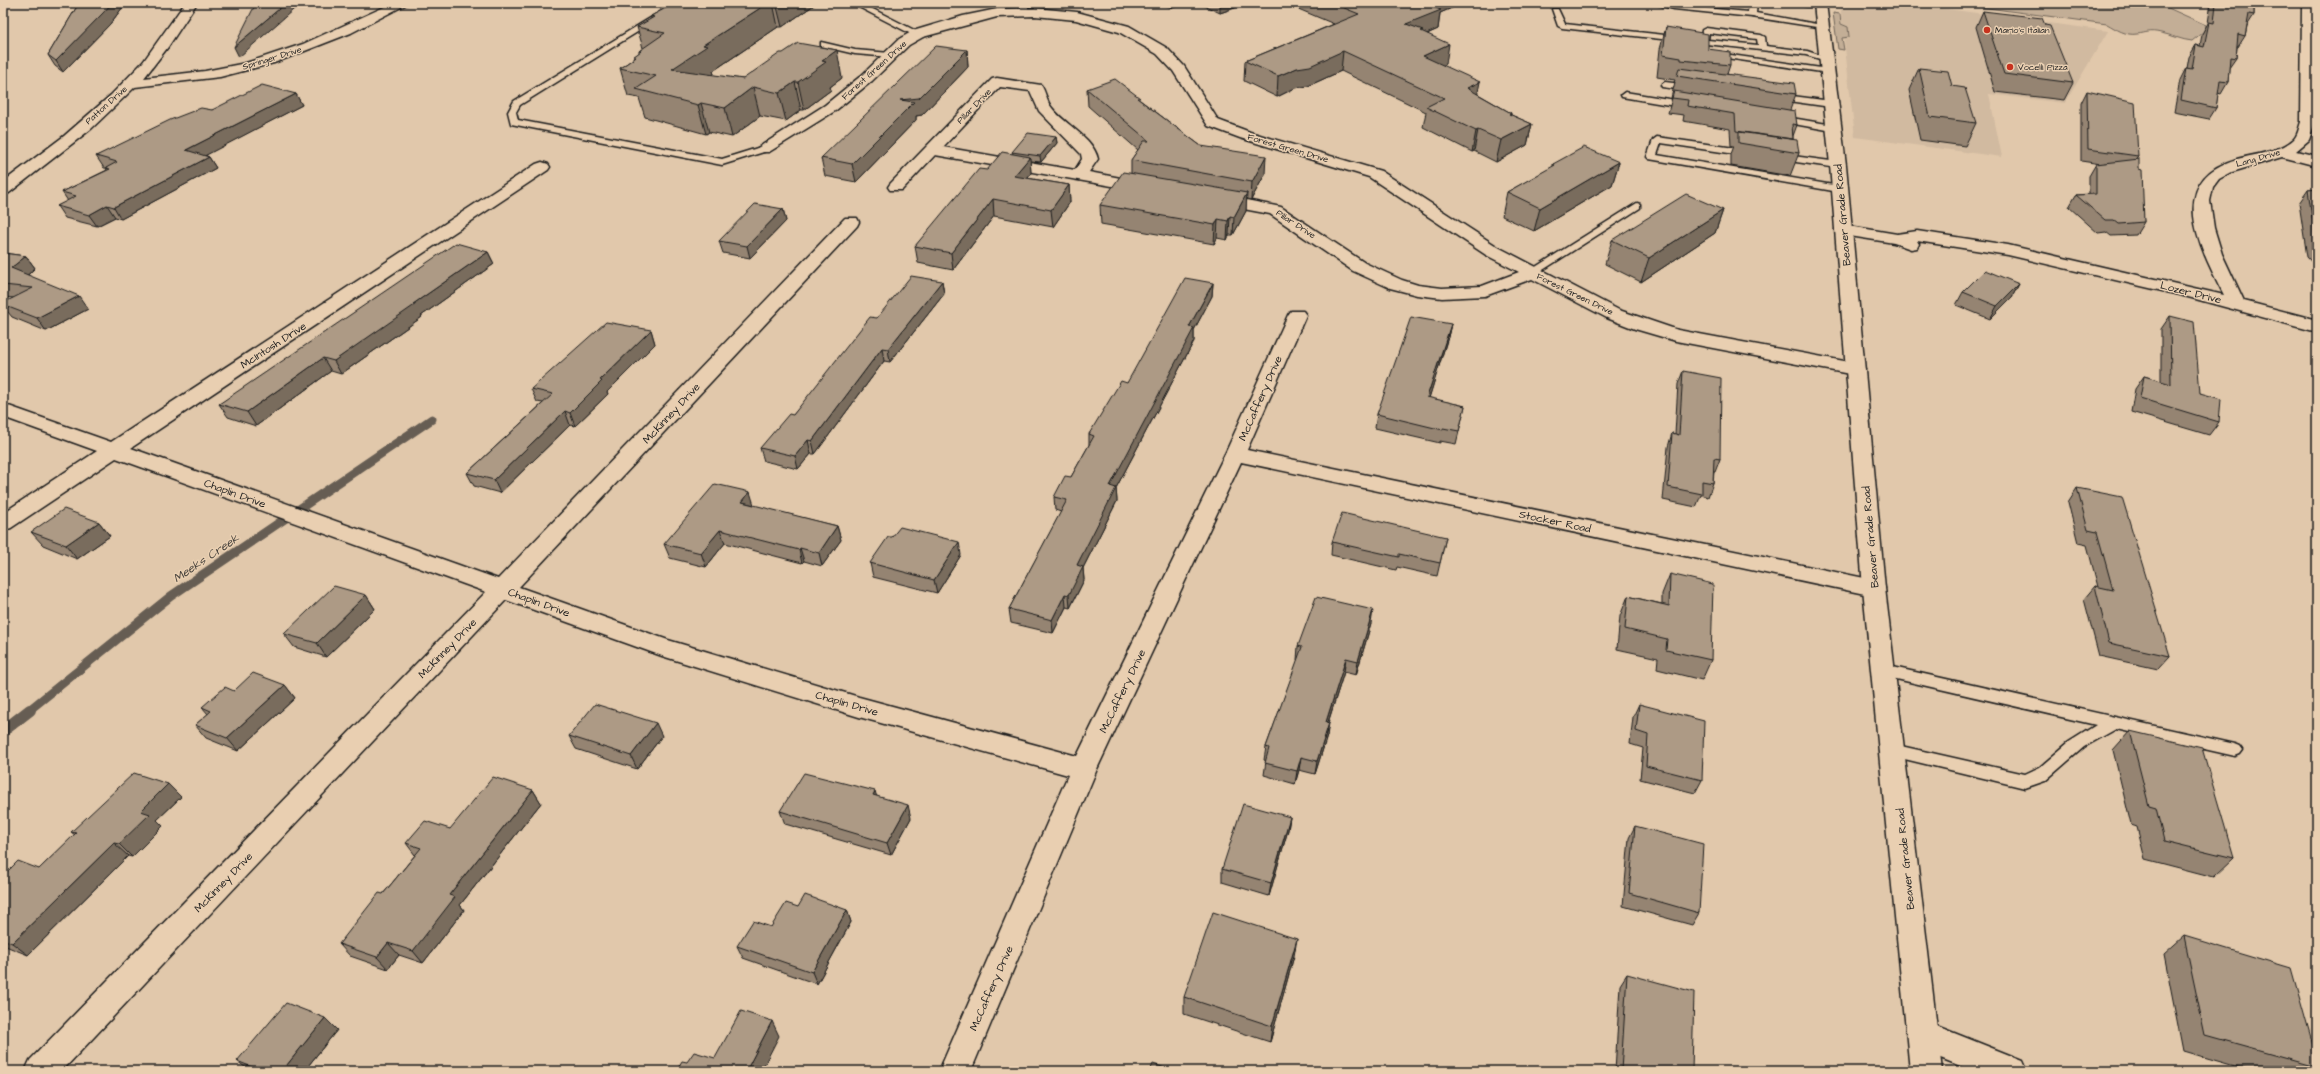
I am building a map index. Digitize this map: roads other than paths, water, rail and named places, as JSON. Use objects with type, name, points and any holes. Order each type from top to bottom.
[{"type":"street","name":"Patton Drive","points":[[3,190],[47,156],[132,83],[176,26],[191,3]]},
{"type":"street","name":"Springer Drive","points":[[132,83],[213,74],[269,61],[331,38],[403,3]]},
{"type":"street","name":"Beaver Grade Road","points":[[1814,3],[1823,26],[1838,165],[1874,588],[1924,1036],[1926,1071]]},
{"type":"street","name":"Lang Drive","points":[[2236,304],[2222,274],[2205,226],[2201,199],[2204,188],[2211,179],[2223,170],[2281,152],[2301,141],[2308,122],[2308,3]]},
{"type":"street","name":"Forest Green Drive","points":[[764,149],[830,108],[867,78],[904,42],[918,34],[976,17],[1024,7],[1078,16],[1116,26],[1132,33],[1161,50],[1171,59],[1205,113],[1213,123],[1245,135],[1374,174],[1492,251],[1531,273],[1620,317],[1658,331],[1855,369]]},
{"type":"street","name":"Pillar Drive","points":[[896,187],[997,82],[1036,88],[1039,98],[1051,118],[1089,154],[1088,164],[1079,175]]},
{"type":"street","points":[[931,150],[1158,189]]},
{"type":"street","points":[[2281,152],[2317,161]]},
{"type":"street","name":"McIntosh Drive","points":[[3,523],[542,167]]},
{"type":"street","name":"Pillar Drive","points":[[1203,197],[1274,210],[1359,267],[1389,282],[1416,290],[1442,293],[1479,291],[1531,273]]},
{"type":"street","name":"McKinney Drive","points":[[42,1071],[503,590],[851,222]]},
{"type":"street","name":"Lozer Drive","points":[[1843,230],[1897,239],[1924,248],[2024,263],[2064,264],[2236,304],[2317,326]]},
{"type":"street","name":"McCaffery Drive","points":[[954,1071],[1016,934],[1084,768],[1235,454],[1297,315]]},
{"type":"street","name":"Chaplin Drive","points":[[3,410],[670,649],[859,707],[1084,768]]},
{"type":"street","name":"Stocker Road","points":[[1235,454],[1874,588]]},
{"type":"street","points":[[1924,1036],[2011,1071]]},
{"type":"lane","points":[[680,3],[517,103],[512,112],[514,122],[722,162],[764,149]]},
{"type":"lane","points":[[855,3],[918,34]]},
{"type":"lane","points":[[1656,3],[1674,7],[1752,15],[1823,26]]},
{"type":"lane","points":[[1752,15],[1753,3]]},
{"type":"lane","points":[[1555,11],[1562,26],[1807,54],[1827,65]]},
{"type":"lane","points":[[1704,42],[1706,30],[1761,37],[1762,48]]},
{"type":"lane","points":[[824,44],[855,52],[890,55]]},
{"type":"lane","points":[[1703,53],[1827,65]]},
{"type":"lane","points":[[1665,85],[1697,89]]},
{"type":"lane","points":[[1625,94],[1695,106]]},
{"type":"lane","points":[[1766,96],[1831,104]]},
{"type":"lane","points":[[1772,118],[1833,128]]},
{"type":"lane","points":[[1838,165],[1658,140],[1652,157],[1839,190]]},
{"type":"lane","points":[[1531,273],[1637,206]]},
{"type":"lane","points":[[1884,671],[2235,750]]},
{"type":"lane","points":[[1892,750],[2025,781],[2035,780],[2073,746],[2095,732],[2115,723]]},
{"type":"waterway","name":"Meeks Creek","points":[[28,711],[171,596],[432,419]]},
{"type":"waterway","name":"Meeks Creek","points":[[3,731],[30,710]]},
{"type":"place","name":"Mario's Italian","points":[[1987,30]]},
{"type":"place","name":"Vocelli Pizza","points":[[2010,67]]}]
